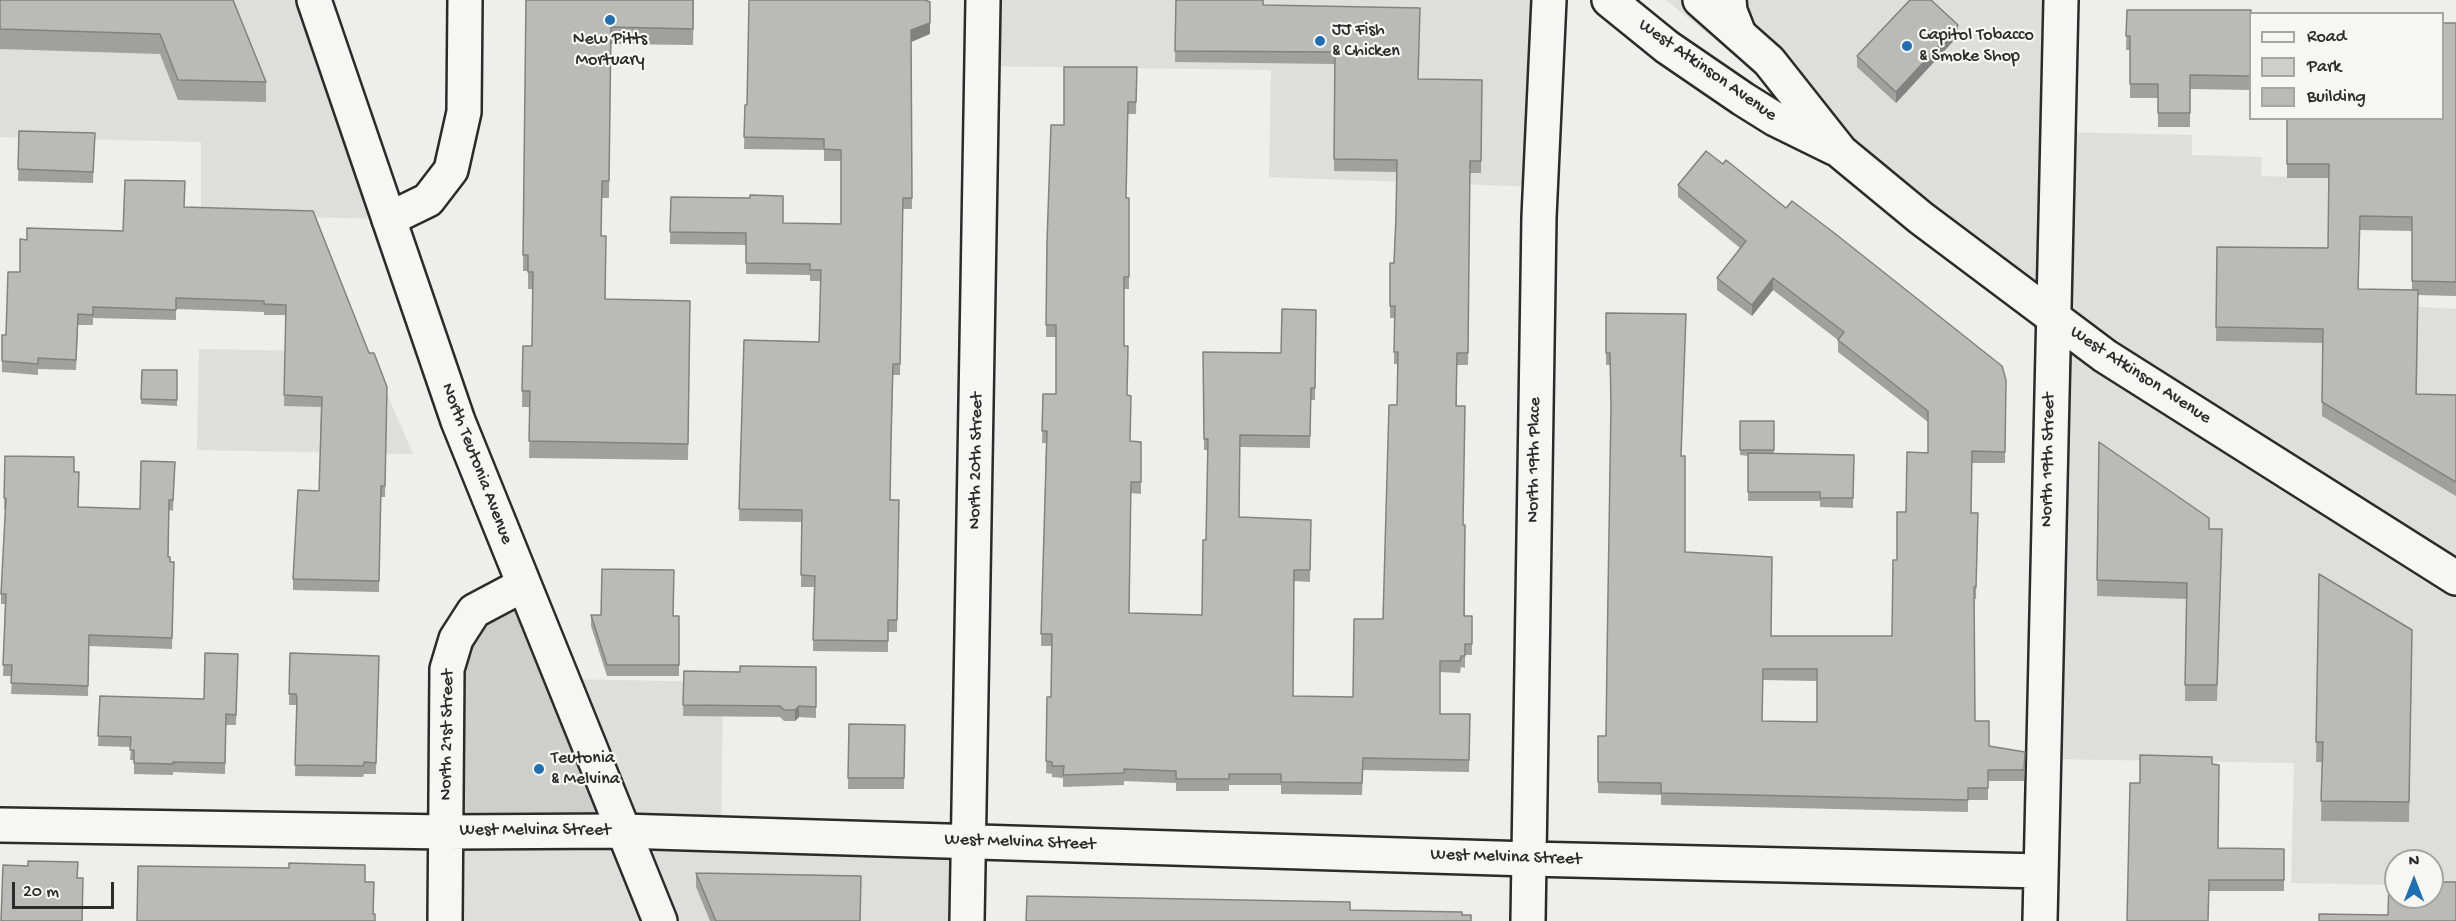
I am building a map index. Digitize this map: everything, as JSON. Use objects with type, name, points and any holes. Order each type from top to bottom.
[{"type":"street","name":"North Teutonia Avenue","points":[[314,0],[458,421],[660,921]]},
{"type":"street","points":[[389,219],[428,201],[450,170],[464,112],[465,0]]},
{"type":"street","name":"North 20th Street","points":[[967,921],[983,0]]},
{"type":"street","name":"North 19th Place","points":[[1528,921],[1539,217],[1549,0]]},
{"type":"street","name":"West Atkinson Avenue","points":[[1608,0],[1667,47],[1743,99],[1774,119],[1841,152]]},
{"type":"street","name":"West Atkinson Avenue","points":[[1700,0],[1769,61],[1841,152],[1921,218],[2115,362],[2456,578]]},
{"type":"street","points":[[1729,0],[1730,11],[1739,34]]},
{"type":"street","name":"North 19th Street","points":[[2040,921],[2061,0]]},
{"type":"street","name":"North 21st Street","points":[[445,921],[447,669],[456,639],[474,610],[523,585]]},
{"type":"street","name":"West Melvina Street","points":[[0,825],[446,832],[622,831],[1529,859],[2041,871]]},
{"type":"shaded area","points":[[0,0],[314,0],[389,219],[201,215],[201,142],[0,137]]},
{"type":"shaded area","points":[[983,0],[1549,0],[1540,187],[1269,177],[1271,70],[983,66]]},
{"type":"shaded area","points":[[1666,0],[2061,0],[2058,132],[2192,135],[2192,155],[2262,157],[2261,176],[2330,178],[2325,301],[2456,309],[2456,886],[2444,886],[2444,849],[2384,849],[2384,885],[2291,883],[2294,763],[2043,759],[2053,312]]},
{"type":"shaded area","points":[[199,349],[369,352],[413,454],[197,450]]},
{"type":"shaded area","points":[[561,679],[723,682],[721,833],[969,842],[967,921],[445,921],[446,832]]},
{"type":"green space","points":[[523,585],[622,831],[446,832],[456,639]]},
{"type":"building","points":[[0,0],[233,0],[266,82],[178,80],[160,34],[0,29]]},
{"type":"building","points":[[526,0],[693,0],[693,29],[611,27],[609,181],[602,181],[601,236],[606,236],[605,299],[690,301],[688,444],[529,441],[530,391],[522,391],[523,346],[532,346],[533,272],[528,272],[528,255],[523,255]]},
{"type":"building","points":[[749,0],[925,0],[930,2],[930,23],[911,30],[912,198],[903,198],[900,364],[893,364],[891,441],[890,500],[899,500],[897,620],[888,620],[888,641],[813,640],[815,576],[801,575],[802,510],[739,509],[744,340],[819,342],[821,270],[810,270],[810,264],[746,263],[746,233],[670,232],[671,197],[783,196],[783,223],[841,224],[841,150],[824,149],[824,139],[744,137],[745,105],[747,105]]},
{"type":"building","points":[[1176,0],[1263,0],[1263,5],[1420,8],[1418,79],[1482,80],[1481,161],[1470,161],[1468,353],[1457,353],[1456,406],[1465,406],[1464,616],[1472,616],[1472,644],[1465,644],[1465,656],[1461,656],[1460,661],[1440,661],[1440,714],[1470,714],[1469,760],[1363,758],[1362,783],[1281,782],[1281,774],[1229,774],[1229,779],[1176,779],[1176,771],[1124,769],[1124,773],[1063,775],[1064,766],[1052,766],[1052,762],[1046,761],[1047,697],[1051,697],[1052,634],[1041,634],[1047,431],[1042,431],[1043,394],[1056,394],[1056,325],[1046,325],[1047,242],[1051,125],[1064,125],[1064,67],[1137,67],[1136,102],[1128,102],[1126,198],[1129,198],[1129,277],[1124,277],[1124,346],[1128,346],[1127,395],[1131,396],[1130,441],[1141,442],[1141,482],[1131,482],[1129,613],[1202,615],[1208,439],[1204,439],[1203,352],[1281,353],[1282,309],[1316,310],[1315,388],[1311,388],[1310,436],[1240,435],[1239,517],[1311,520],[1310,570],[1294,570],[1293,696],[1353,697],[1354,619],[1383,619],[1389,405],[1397,405],[1398,352],[1394,352],[1395,306],[1390,306],[1390,263],[1394,263],[1397,160],[1334,159],[1335,52],[1175,51]]},
{"type":"building","points":[[1910,0],[1931,0],[1958,25],[1896,92],[1857,56]]},
{"type":"building","points":[[2127,10],[2251,10],[2249,12],[2249,76],[2190,75],[2190,113],[2158,113],[2158,84],[2130,84],[2130,36],[2126,36]]},
{"type":"building","points":[[2444,23],[2456,23],[2456,282],[2412,281],[2412,217],[2360,216],[2358,289],[2418,290],[2416,394],[2456,395],[2456,482],[2322,402],[2323,329],[2216,327],[2217,247],[2328,248],[2329,164],[2287,164],[2287,120],[2444,120]]},
{"type":"building","points":[[19,131],[95,133],[93,172],[18,169]]},
{"type":"building","points":[[1706,151],[1723,164],[1726,160],[1786,208],[1792,201],[2002,366],[2006,380],[2005,452],[1972,451],[1971,513],[1978,513],[1976,587],[1974,587],[1975,721],[1989,721],[1989,746],[2025,752],[2024,770],[1988,770],[1988,788],[1968,788],[1968,800],[1661,793],[1661,783],[1598,782],[1598,736],[1606,736],[1611,405],[1610,353],[1606,353],[1606,313],[1686,314],[1681,456],[1685,456],[1685,552],[1772,557],[1771,636],[1892,636],[1893,560],[1897,560],[1897,512],[1906,512],[1907,452],[1928,453],[1928,411],[1838,340],[1844,332],[1773,278],[1752,305],[1717,278],[1746,241],[1678,185]],"holes":[[[1763,669],[1817,669],[1817,722],[1762,721]]]},
{"type":"building","points":[[125,180],[185,181],[184,207],[313,211],[369,353],[374,353],[387,387],[385,486],[381,486],[379,581],[293,579],[298,490],[319,491],[322,397],[284,395],[286,305],[264,304],[264,301],[176,298],[176,310],[93,307],[93,315],[78,314],[76,360],[38,358],[38,364],[2,361],[2,335],[6,335],[8,272],[20,272],[20,239],[27,240],[27,228],[123,231]]},
{"type":"building","points":[[142,370],[177,370],[177,400],[141,399]]},
{"type":"building","points":[[1740,421],[1774,421],[1774,450],[1740,450]]},
{"type":"building","points":[[2099,442],[2209,518],[2209,529],[2222,529],[2217,685],[2185,685],[2187,583],[2097,580]]},
{"type":"building","points":[[1748,453],[1854,455],[1853,498],[1820,498],[1820,492],[1748,492]]},
{"type":"building","points":[[5,456],[74,457],[74,472],[79,472],[78,507],[140,509],[141,461],[175,462],[173,500],[169,500],[168,557],[170,557],[170,562],[174,562],[172,638],[89,635],[88,686],[11,683],[12,665],[3,665],[6,594],[1,594],[6,498],[4,498]]},
{"type":"building","points":[[602,569],[674,570],[673,616],[679,616],[679,665],[607,665],[591,615],[601,615]]},
{"type":"building","points":[[2319,574],[2412,630],[2409,802],[2321,801],[2323,742],[2316,742]]},
{"type":"building","points":[[205,653],[238,654],[236,715],[226,714],[225,763],[134,763],[134,750],[130,750],[131,737],[98,736],[100,696],[204,699]]},
{"type":"building","points":[[290,653],[379,656],[376,763],[364,762],[363,766],[295,765],[297,698],[296,694],[289,694]]},
{"type":"building","points":[[740,666],[816,667],[816,707],[799,706],[795,710],[784,710],[780,706],[683,705],[684,671],[740,672]]},
{"type":"building","points":[[849,724],[905,725],[904,778],[848,778]]},
{"type":"building","points":[[2140,755],[2212,757],[2212,764],[2219,765],[2218,848],[2284,849],[2284,880],[2209,880],[2208,921],[2127,921],[2130,783],[2140,783]]},
{"type":"building","points":[[28,861],[78,862],[77,878],[83,878],[82,921],[1,921],[3,865],[28,866]]},
{"type":"building","points":[[289,863],[365,865],[365,882],[374,882],[373,914],[375,914],[375,921],[137,921],[138,866],[289,868]]},
{"type":"building","points":[[696,873],[861,876],[860,921],[716,921]]},
{"type":"building","points":[[2444,882],[2456,882],[2456,921],[2319,921],[2319,914],[2388,915],[2388,909],[2444,909]]},
{"type":"building","points":[[1027,896],[1350,902],[1350,910],[1462,912],[1462,915],[1471,915],[1471,921],[1026,921]]},
{"type":"place","name":"New Pitts Mortuary","points":[[610,20]]},
{"type":"place","name":"JJ Fish & Chicken","points":[[1320,41]]},
{"type":"place","name":"Capitol Tobacco & Smoke Shop","points":[[1907,46]]},
{"type":"place","name":"Teutonia & Melvina","points":[[539,769]]}]
